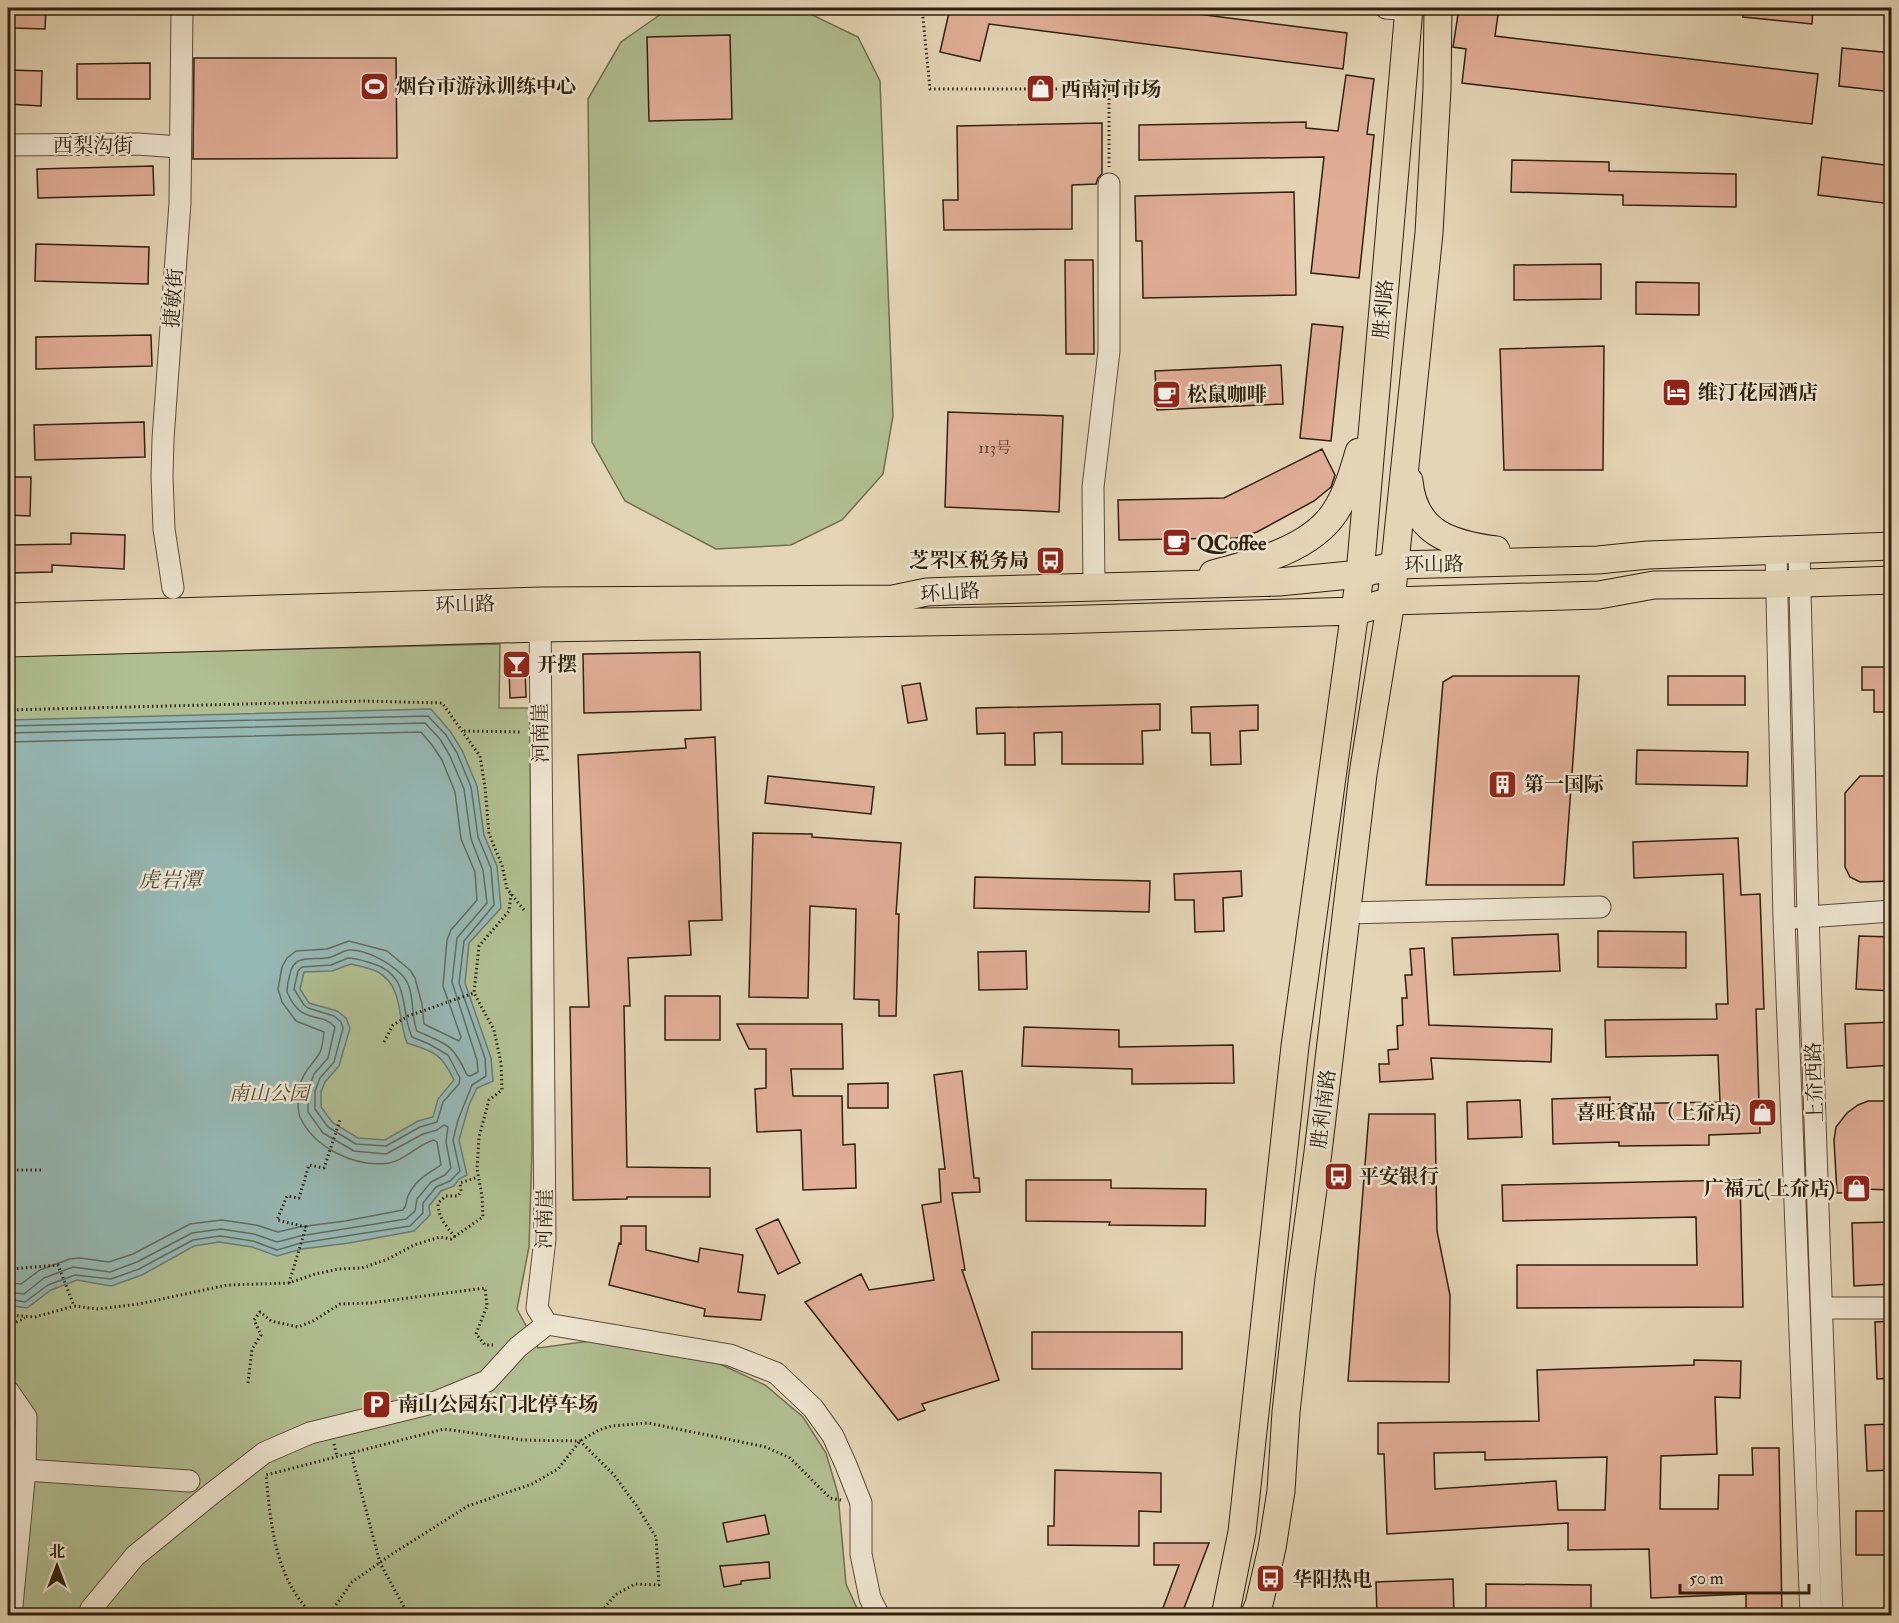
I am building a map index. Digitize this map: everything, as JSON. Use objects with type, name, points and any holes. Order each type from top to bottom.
[{"type":"main road","points":[[1402,8],[1438,10]]},
{"type":"main road","name":"胜利路","points":[[1356,611],[1376,393],[1402,8]]},
{"type":"main road","name":"胜利路","points":[[1391,601],[1430,233],[1437,89],[1438,10]]},
{"type":"main road","points":[[1145,585],[1211,574],[1267,559],[1310,538],[1334,514],[1350,484],[1376,393]]},
{"type":"main road","points":[[1406,456],[1409,487],[1414,507],[1423,520],[1440,535],[1464,546],[1577,561]]},
{"type":"main road","name":"环山路","points":[[8,616],[540,602],[894,598],[927,592],[1279,582],[1360,574],[1395,565],[1577,561],[1648,555],[1892,546]]},
{"type":"main road","name":"环山路","points":[[8,643],[540,628],[953,622],[1356,611],[1391,601],[1599,595],[1654,585],[1892,580]]},
{"type":"main road","points":[[952,591],[953,622]]},
{"type":"main road","name":"胜利南路","points":[[1254,1616],[1272,1548],[1281,1491],[1286,1412],[1300,1288],[1363,774],[1391,601]]},
{"type":"main road","name":"胜利南路","points":[[1225,1616],[1242,1532],[1295,1046],[1356,611]]},
{"type":"street","name":"捷敏街","points":[[173,588],[164,529],[162,477],[180,203],[182,8]]},
{"type":"street","name":"西梨沟街","points":[[8,145],[138,144],[179,147]]},
{"type":"street","points":[[1094,586],[1094,487],[1109,351],[1109,184]]},
{"type":"street","name":"上夼西路","points":[[1788,550],[1784,919],[1811,1616]]},
{"type":"street","name":"上夼西路","points":[[1787,584],[1805,780],[1832,1616]]},
{"type":"street","name":"河南崖","points":[[540,602],[545,1239],[537,1308],[547,1324]]},
{"type":"street","points":[[1346,913],[1600,907]]},
{"type":"street","points":[[1784,919],[1892,911]]},
{"type":"street","points":[[1822,1308],[1892,1308]]},
{"type":"street","points":[[89,1616],[91,1610],[135,1556],[264,1453],[310,1433],[436,1402],[487,1382],[518,1347],[547,1324],[730,1355],[776,1373],[813,1408],[833,1436],[861,1503],[861,1554],[870,1598],[879,1616]]},
{"type":"street","points":[[8,1391],[26,1417],[25,1470],[11,1616]]},
{"type":"street","points":[[25,1470],[189,1480]]},
{"type":"path","points":[[922,8],[930,89],[1109,89],[1109,184]]},
{"type":"path","points":[[8,710],[352,701],[442,703],[480,756],[489,834],[502,866],[507,889],[522,910],[542,920]]},
{"type":"path","points":[[464,731],[540,732]]},
{"type":"path","points":[[8,1315],[35,1317],[74,1306],[98,1309],[139,1304],[227,1285],[289,1283],[338,1269],[362,1268],[388,1260],[414,1245],[440,1237],[451,1239],[483,1217],[477,1169],[479,1137],[489,1100],[502,1090],[501,1063],[494,1030],[474,993],[479,946],[509,911],[511,894]]},
{"type":"path","points":[[384,1042],[393,1025],[408,1016],[474,993]]},
{"type":"path","points":[[289,1283],[306,1227],[278,1220],[287,1196],[299,1198],[309,1165],[324,1168],[340,1120]]},
{"type":"path","points":[[8,1170],[42,1170]]},
{"type":"path","points":[[455,1237],[438,1211],[438,1203],[446,1196],[458,1196],[461,1191],[460,1183],[478,1177]]},
{"type":"path","points":[[8,1250],[10,1250],[11,1269],[58,1265],[74,1306]]},
{"type":"path","points":[[248,1383],[252,1349],[261,1335],[254,1320],[260,1312],[271,1321],[298,1326],[314,1321],[340,1304],[403,1299],[485,1288],[487,1306],[476,1334],[485,1345],[518,1347]]},
{"type":"path","points":[[8,1326],[27,1317]]},
{"type":"path","points":[[328,1616],[352,1582],[380,1563],[468,1506],[532,1484],[558,1468],[580,1441],[611,1426],[648,1423],[766,1447],[790,1458],[830,1498],[861,1503]]},
{"type":"path","points":[[314,1616],[288,1582],[275,1547],[266,1475],[444,1429],[523,1440],[580,1441],[614,1475],[656,1537],[660,1585],[635,1584],[615,1595],[598,1616]]},
{"type":"path","points":[[351,1453],[380,1563],[409,1616]]},
{"type":"green space","points":[[683,8],[798,8],[858,37],[880,81],[893,416],[883,474],[842,520],[791,545],[716,549],[625,501],[592,442],[588,99],[621,42],[664,12]]},
{"type":"green space","name":"南山公园","points":[[500,644],[499,708],[530,708],[532,1150],[529,1247],[517,1309],[538,1348],[590,1341],[720,1364],[765,1385],[803,1417],[826,1453],[838,1494],[846,1584],[860,1615],[8,1615],[8,656]]},
{"type":"water","name":"虎岩潭","points":[[431,709],[450,731],[462,750],[477,786],[484,835],[497,866],[501,908],[469,943],[465,983],[491,1058],[493,1081],[477,1088],[469,1105],[459,1140],[467,1175],[459,1179],[454,1186],[441,1191],[429,1206],[430,1215],[414,1231],[302,1249],[277,1256],[252,1247],[219,1242],[194,1246],[142,1275],[111,1286],[77,1280],[51,1290],[27,1308],[8,1305],[8,720]],"holes":[[[351,964],[378,972],[386,978],[396,994],[407,1043],[436,1055],[445,1064],[454,1080],[438,1099],[433,1117],[418,1121],[385,1140],[358,1138],[333,1123],[321,1107],[321,1092],[325,1082],[339,1066],[350,1028],[346,1018],[337,1011],[309,1003],[300,989],[304,972],[332,971]]]},
{"type":"building","points":[[11,8],[46,8],[45,29],[13,28]]},
{"type":"building","points":[[950,8],[1150,8],[1347,33],[1343,69],[989,24],[980,61],[940,52]]},
{"type":"building","points":[[1459,8],[1499,8],[1495,36],[1818,74],[1812,124],[1462,83],[1466,49],[1453,47]]},
{"type":"building","points":[[1743,8],[1813,8],[1812,24],[1743,17]]},
{"type":"building","points":[[730,35],[732,119],[649,121],[647,37]]},
{"type":"building","points":[[1842,48],[1892,53],[1892,92],[1839,86]]},
{"type":"building","points":[[194,58],[396,58],[397,158],[193,159]]},
{"type":"building","points":[[150,63],[150,99],[77,99],[77,64]]},
{"type":"building","points":[[8,70],[42,71],[41,106],[8,104]]},
{"type":"building","points":[[1346,75],[1374,79],[1367,134],[1374,135],[1359,278],[1311,273],[1324,157],[1139,160],[1139,125],[1306,122],[1306,128],[1338,131]]},
{"type":"building","points":[[1102,123],[1102,174],[1096,184],[1072,185],[1072,229],[944,230],[943,200],[958,200],[957,126]]},
{"type":"building","points":[[1822,157],[1892,166],[1892,204],[1818,195]]},
{"type":"building","points":[[1512,160],[1609,162],[1609,171],[1736,174],[1736,207],[1623,205],[1623,195],[1511,192]]},
{"type":"building","points":[[153,166],[154,195],[38,198],[37,169]]},
{"type":"building","points":[[1294,192],[1296,295],[1143,298],[1142,241],[1136,241],[1135,196]]},
{"type":"building","points":[[36,244],[149,247],[148,284],[35,281]]},
{"type":"building","points":[[1065,260],[1093,260],[1094,354],[1066,354]]},
{"type":"building","points":[[1601,264],[1601,299],[1514,300],[1514,265]]},
{"type":"building","points":[[1636,282],[1699,283],[1699,315],[1636,314]]},
{"type":"building","points":[[1312,324],[1343,327],[1331,441],[1300,438]]},
{"type":"building","points":[[151,335],[152,366],[36,369],[36,337]]},
{"type":"building","points":[[1604,346],[1603,470],[1504,470],[1500,349]]},
{"type":"building","points":[[1281,365],[1283,404],[1157,410],[1155,371]]},
{"type":"building","points":[[948,412],[1063,416],[1059,512],[945,507]]},
{"type":"building","points":[[144,422],[145,457],[35,460],[34,425]]},
{"type":"building","points":[[1322,449],[1335,475],[1331,487],[1314,501],[1257,532],[1236,538],[1119,540],[1118,500],[1224,498]]},
{"type":"building","points":[[8,477],[31,477],[30,516],[8,515]]},
{"type":"building","points":[[71,533],[125,535],[124,569],[52,565],[52,572],[8,573],[8,545],[71,544]]},
{"type":"building","points":[[700,652],[701,710],[584,713],[583,654]]},
{"type":"building","points":[[509,667],[525,667],[526,697],[510,698]]},
{"type":"building","points":[[1862,667],[1892,667],[1892,712],[1874,712],[1874,690],[1862,690]]},
{"type":"building","name":"第一国际","points":[[1453,676],[1579,676],[1564,885],[1426,885],[1443,682]]},
{"type":"building","points":[[1668,676],[1745,676],[1745,705],[1668,705]]},
{"type":"building","points":[[920,683],[927,720],[908,723],[902,686]]},
{"type":"building","points":[[1160,704],[1160,730],[1142,731],[1143,764],[1062,764],[1062,732],[1034,733],[1035,765],[1005,765],[1005,733],[977,734],[976,708]]},
{"type":"building","points":[[1258,705],[1258,730],[1240,731],[1241,764],[1211,765],[1210,733],[1192,733],[1191,707]]},
{"type":"building","points":[[715,737],[722,920],[689,921],[691,955],[628,958],[630,1006],[624,1006],[627,1167],[710,1168],[710,1197],[627,1197],[627,1199],[573,1200],[570,1007],[589,1007],[578,755],[686,748],[685,739]]},
{"type":"building","points":[[1637,750],[1748,752],[1747,786],[1636,784]]},
{"type":"building","points":[[768,776],[874,787],[871,814],[765,803]]},
{"type":"building","points":[[1860,776],[1889,776],[1889,807],[1892,807],[1891,881],[1860,882],[1850,877],[1845,867],[1845,793]]},
{"type":"building","points":[[753,833],[812,834],[812,837],[901,843],[896,914],[899,914],[896,1016],[879,1016],[879,1000],[854,999],[856,909],[810,906],[808,998],[749,997]]},
{"type":"building","points":[[1738,838],[1741,895],[1760,894],[1764,1009],[1756,1009],[1760,1133],[1709,1135],[1709,1145],[1619,1146],[1619,1142],[1553,1144],[1552,1099],[1610,1097],[1610,1104],[1720,1102],[1718,1055],[1606,1057],[1605,1020],[1717,1019],[1716,1004],[1728,1004],[1723,874],[1634,878],[1633,842]]},
{"type":"building","points":[[1241,871],[1242,896],[1223,898],[1224,931],[1195,932],[1194,900],[1175,900],[1174,874]]},
{"type":"building","points":[[975,877],[1150,881],[1149,912],[974,908]]},
{"type":"building","points":[[1598,931],[1686,932],[1686,968],[1598,967]]},
{"type":"building","points":[[1558,934],[1560,971],[1454,975],[1452,938]]},
{"type":"building","points":[[1859,936],[1892,937],[1892,991],[1856,989]]},
{"type":"building","points":[[1424,948],[1429,1025],[1552,1029],[1551,1062],[1431,1058],[1433,1079],[1380,1082],[1379,1064],[1389,1064],[1388,1050],[1398,1049],[1397,1026],[1403,1025],[1402,998],[1407,998],[1405,975],[1412,975],[1410,949]]},
{"type":"building","points":[[1026,951],[1027,989],[979,990],[978,952]]},
{"type":"building","points":[[665,996],[720,996],[720,1040],[665,1040]]},
{"type":"building","points":[[1892,1022],[1892,1065],[1847,1068],[1845,1024]]},
{"type":"building","points":[[737,1024],[842,1024],[843,1069],[791,1069],[793,1096],[842,1096],[843,1145],[855,1144],[856,1188],[803,1190],[801,1130],[757,1132],[755,1089],[766,1088],[766,1049],[749,1049]]},
{"type":"building","points":[[1024,1027],[1119,1030],[1119,1047],[1233,1045],[1234,1083],[1132,1084],[1132,1069],[1022,1066]]},
{"type":"building","points":[[962,1071],[974,1178],[979,1178],[980,1192],[952,1193],[965,1270],[962,1270],[999,1380],[922,1404],[925,1410],[898,1420],[805,1302],[861,1274],[869,1290],[934,1280],[922,1205],[941,1202],[939,1169],[945,1169],[934,1075]]},
{"type":"building","points":[[888,1083],[888,1108],[848,1108],[848,1084]]},
{"type":"building","points":[[1520,1100],[1522,1137],[1468,1139],[1467,1102]]},
{"type":"building","points":[[1868,1101],[1892,1101],[1892,1190],[1863,1189],[1863,1192],[1837,1193],[1834,1140],[1836,1127],[1847,1113]]},
{"type":"building","points":[[1369,1114],[1435,1114],[1437,1231],[1450,1295],[1449,1382],[1348,1381]]},
{"type":"building","points":[[1026,1180],[1111,1180],[1111,1188],[1206,1189],[1205,1226],[1026,1221]]},
{"type":"building","points":[[1740,1180],[1743,1307],[1517,1308],[1517,1265],[1697,1265],[1696,1217],[1503,1221],[1502,1185]]},
{"type":"building","points":[[778,1219],[800,1263],[778,1274],[756,1229]]},
{"type":"building","points":[[1890,1222],[1892,1284],[1854,1286],[1852,1223]]},
{"type":"building","points":[[621,1226],[646,1226],[646,1250],[698,1262],[700,1248],[743,1255],[738,1292],[765,1295],[761,1320],[704,1316],[705,1309],[609,1285],[619,1243],[621,1244]]},
{"type":"building","points":[[1892,1321],[1892,1378],[1877,1379],[1875,1322]]},
{"type":"building","points":[[1032,1332],[1182,1332],[1182,1369],[1032,1369]]},
{"type":"building","points":[[1694,1360],[1741,1361],[1740,1398],[1715,1397],[1717,1454],[1661,1456],[1660,1509],[1718,1509],[1719,1475],[1753,1475],[1752,1448],[1779,1448],[1782,1616],[1746,1616],[1746,1594],[1651,1598],[1649,1549],[1568,1550],[1568,1523],[1387,1534],[1384,1454],[1378,1454],[1378,1423],[1539,1421],[1537,1370],[1694,1365]],"holes":[[[1485,1452],[1485,1460],[1607,1457],[1605,1510],[1558,1510],[1556,1481],[1435,1489],[1434,1453]]]},
{"type":"building","points":[[1892,1424],[1892,1470],[1867,1471],[1865,1425]]},
{"type":"building","points":[[1055,1470],[1161,1473],[1161,1512],[1139,1511],[1139,1546],[1048,1545],[1048,1526],[1054,1526]]},
{"type":"building","points":[[1856,1511],[1892,1511],[1892,1555],[1856,1555]]},
{"type":"building","points":[[765,1515],[769,1534],[727,1542],[723,1523]]},
{"type":"building","points":[[1154,1543],[1209,1543],[1181,1616],[1160,1616],[1179,1565],[1154,1565]]},
{"type":"building","points":[[769,1562],[770,1578],[741,1581],[741,1584],[724,1587],[720,1566]]},
{"type":"building","points":[[1453,1579],[1454,1616],[1377,1616],[1376,1582]]},
{"type":"building","points":[[1486,1584],[1591,1585],[1591,1616],[1486,1616]]},
{"type":"place","name":"烟台市游泳训练中心","points":[[375,86]]},
{"type":"place","name":"西南河市场","points":[[1040,89]]},
{"type":"place","name":"维汀花园酒店","points":[[1677,392]]},
{"type":"place","name":"松鼠咖啡","points":[[1166,394]]},
{"type":"place","name":"QCoffee","points":[[1176,543]]},
{"type":"place","name":"芝罘区税务局","points":[[1050,560]]},
{"type":"place","name":"开摆","points":[[516,664]]},
{"type":"place","name":"第一国际","points":[[1503,784]]},
{"type":"place","name":"喜旺食品（上夼店)","points":[[1762,1112]]},
{"type":"place","name":"平安银行","points":[[1338,1176]]},
{"type":"place","name":"广福元(上夼店)","points":[[1856,1188]]},
{"type":"place","name":"南山公园东门北停车场","points":[[377,1404]]},
{"type":"place","name":"华阳热电","points":[[1271,1579]]}]
